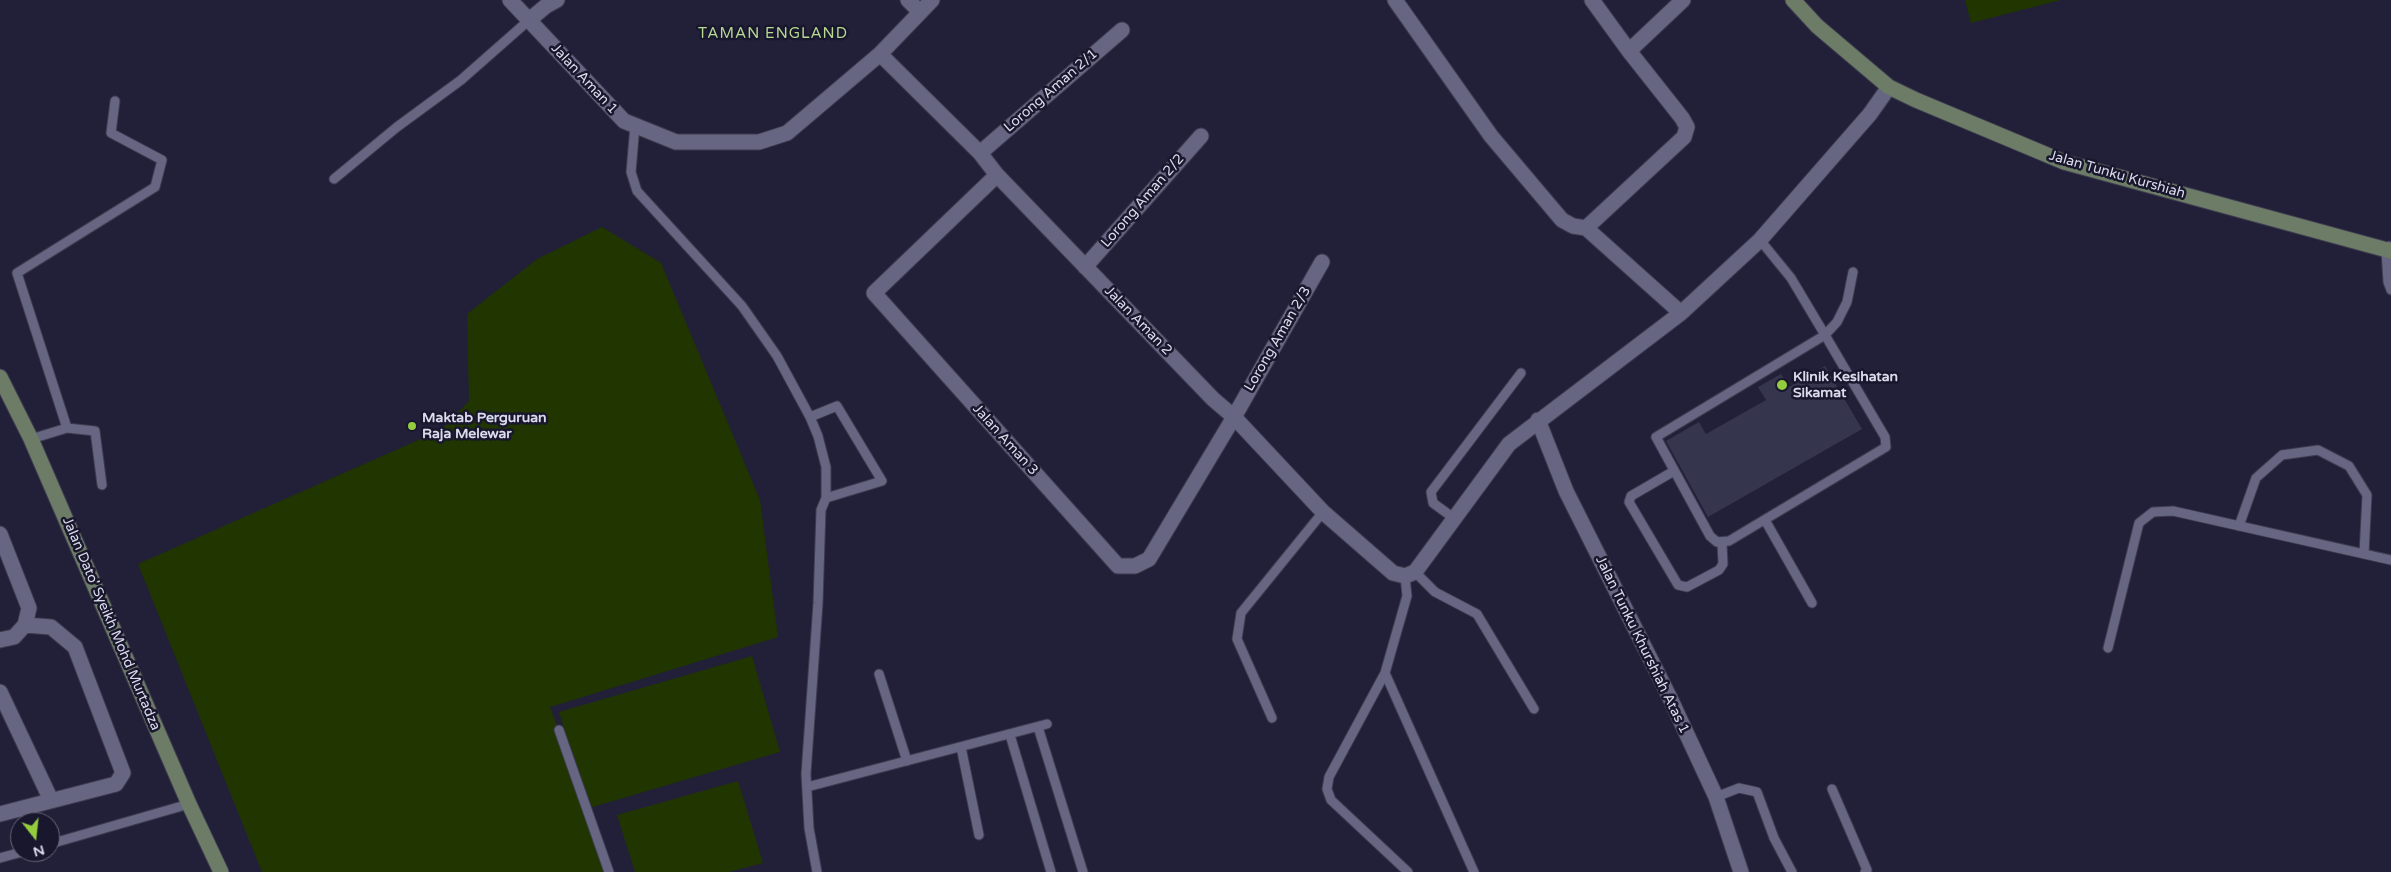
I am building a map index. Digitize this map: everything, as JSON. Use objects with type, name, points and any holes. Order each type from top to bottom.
[{"type":"main road","name":"Jalan Tunku Kurshiah","points":[[1793,0],[1817,26],[1889,88],[2064,162],[2389,249]]},
{"type":"main road","name":"Jalan Dato' Syeikh Mohd Murtadza","points":[[0,377],[31,439],[189,804],[221,872]]},
{"type":"street","name":"Jalan Aman 1","points":[[510,0],[624,121],[676,142],[759,142],[787,133],[880,54],[932,0]]},
{"type":"street","points":[[528,21],[546,6],[557,0]]},
{"type":"street","points":[[908,0],[920,12]]},
{"type":"street","points":[[1395,0],[1491,136],[1562,220],[1573,226],[1586,228],[1681,313]]},
{"type":"street","points":[[1586,228],[1684,137],[1687,127],[1592,0]]},
{"type":"street","points":[[1629,51],[1683,0]]},
{"type":"street","name":"Lorong Aman 2/1","points":[[980,153],[1122,30]]},
{"type":"street","name":"Jalan Aman 2","points":[[880,54],[980,153],[997,175],[1213,399],[1234,417],[1323,512],[1393,573],[1410,574]]},
{"type":"street","points":[[1410,574],[1455,519],[1509,444],[1538,420],[1681,313],[1760,240],[1870,114],[1889,88]]},
{"type":"street","name":"Lorong Aman 2/2","points":[[1086,266],[1201,136]]},
{"type":"street","name":"Jalan Aman 3","points":[[997,175],[874,293],[1118,566],[1135,566],[1149,559],[1234,417]]},
{"type":"street","name":"Lorong Aman 2/3","points":[[1234,417],[1322,262]]},
{"type":"street","name":"Jalan Tunku Khurshiah Atas 1","points":[[1538,420],[1566,491],[1670,698],[1716,797],[1740,872]]},
{"type":"street","points":[[0,534],[29,608],[25,625],[14,637],[0,640]]},
{"type":"street","points":[[0,814],[116,784],[123,773],[119,756],[75,647],[51,627],[25,625]]},
{"type":"street","points":[[0,692],[6,721],[51,800]]},
{"type":"lane","points":[[334,179],[397,127],[460,80],[528,21]]},
{"type":"lane","points":[[67,428],[17,273],[155,187],[162,160],[111,133],[115,101]]},
{"type":"lane","points":[[635,125],[631,172],[638,191],[742,306],[777,356],[810,417],[818,436],[826,467],[826,498],[821,510],[807,787],[809,828],[818,872]]},
{"type":"lane","points":[[1722,543],[1765,520],[1886,448],[1886,437],[1791,278],[1760,240]]},
{"type":"lane","points":[[2389,249],[2388,282],[2391,290]]},
{"type":"lane","points":[[1722,543],[1710,536],[1656,437],[1825,335],[1836,322],[1846,302],[1853,272]]},
{"type":"lane","points":[[1455,519],[1433,503],[1431,492],[1521,373]]},
{"type":"lane","points":[[810,417],[837,406],[882,481],[826,498]]},
{"type":"lane","points":[[31,439],[67,428],[94,431],[102,485]]},
{"type":"lane","points":[[2238,526],[2256,478],[2282,455],[2318,450],[2349,466],[2367,495],[2364,554]]},
{"type":"lane","points":[[1674,471],[1631,496],[1629,502],[1678,585],[1687,587],[1719,570],[1723,564],[1722,543]]},
{"type":"lane","points":[[2108,648],[2139,523],[2153,512],[2173,511],[2391,560]]},
{"type":"lane","points":[[1272,718],[1237,639],[1240,613],[1323,512]]},
{"type":"lane","points":[[1765,520],[1812,603]]},
{"type":"lane","points":[[1408,872],[1330,800],[1327,789],[1329,778],[1385,673],[1407,596],[1410,574],[1435,592],[1477,614],[1534,709]]},
{"type":"lane","points":[[1385,673],[1474,872]]},
{"type":"lane","points":[[879,674],[907,761]]},
{"type":"lane","points":[[807,787],[1043,726],[1083,872]]},
{"type":"lane","points":[[559,730],[609,872]]},
{"type":"lane","points":[[1010,735],[1051,872]]},
{"type":"lane","points":[[962,747],[979,835]]},
{"type":"lane","points":[[1716,797],[1738,788],[1757,792],[1774,838],[1792,872]]},
{"type":"lane","points":[[1832,790],[1867,870],[1865,872]]},
{"type":"lane","points":[[60,841],[189,804]]},
{"type":"green space","points":[[1965,0],[2061,0],[1971,23]]},
{"type":"green space","points":[[602,227],[661,263],[760,500],[778,637],[550,707],[613,872],[262,872],[138,564],[441,430],[469,401],[467,314],[537,259]]},
{"type":"green space","points":[[752,656],[780,752],[589,808],[559,712]]},
{"type":"green space","points":[[738,781],[763,863],[729,872],[635,872],[617,815]]},
{"type":"building","points":[[1825,366],[1862,429],[1708,517],[1666,441],[1699,422],[1706,434],[1766,400],[1758,387],[1781,374],[1789,387]]},
{"type":"place","name":"Klinik Kesihatan Sikamat","points":[[1782,385]]},
{"type":"place","name":"Maktab Perguruan Raja Melewar","points":[[412,426]]},
{"type":"district","name":"TAMAN ENGLAND","points":[[773,34]]}]
